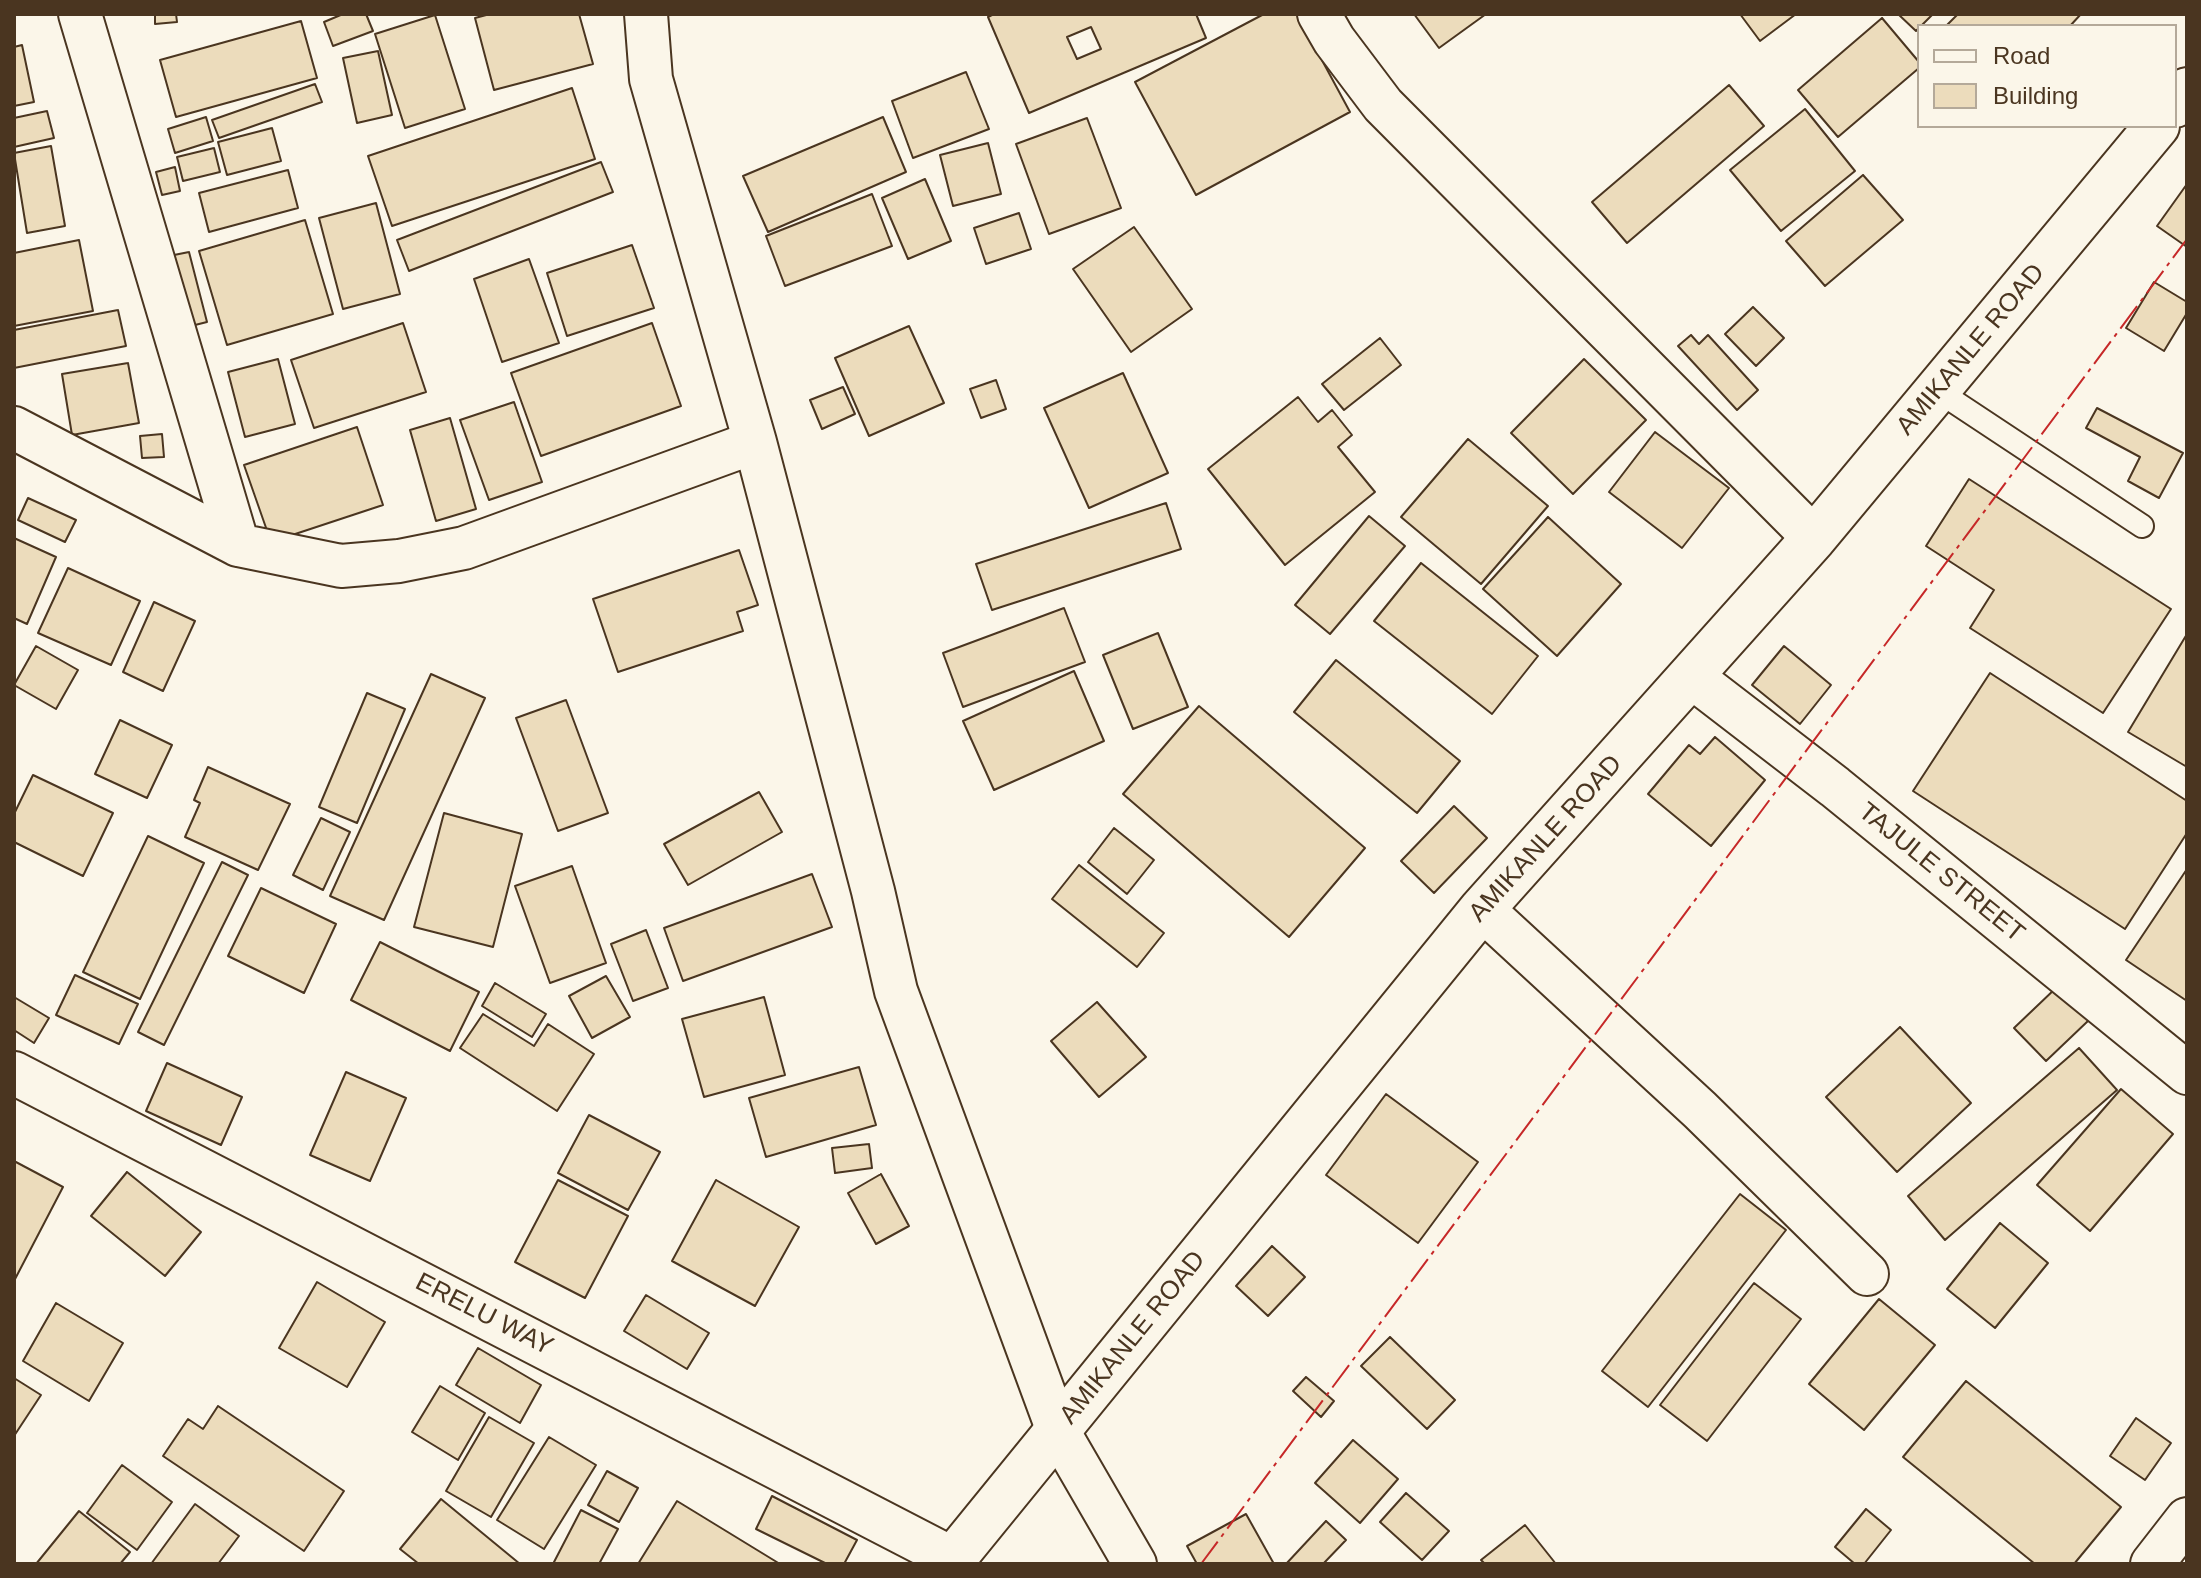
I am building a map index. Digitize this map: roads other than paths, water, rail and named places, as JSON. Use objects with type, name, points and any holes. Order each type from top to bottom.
[{"type":"street","points":[[80,14],[238,545]]},
{"type":"street","points":[[646,14],[651,79],[755,442],[873,891],[896,991],[1058,1431],[1135,1564]]},
{"type":"street","points":[[1319,14],[1334,40],[1383,105],[1814,538]]},
{"type":"street","name":"AMIKANLE ROAD","points":[[951,1561],[1482,909],[1814,538],[2155,128]]},
{"type":"street","points":[[14,428],[238,545],[341,566],[399,561],[464,548],[755,442]]},
{"type":"street","name":"TAJULE STREET","points":[[1692,677],[1835,787],[2187,1073]]},
{"type":"street","points":[[1482,909],[1700,1110],[1867,1274]]},
{"type":"street","name":"ERELU WAY","points":[[14,1073],[951,1561]]},
{"type":"street","points":[[2152,1564],[2187,1519]]},
{"type":"lane","points":[[1938,391],[2142,526]]}]
